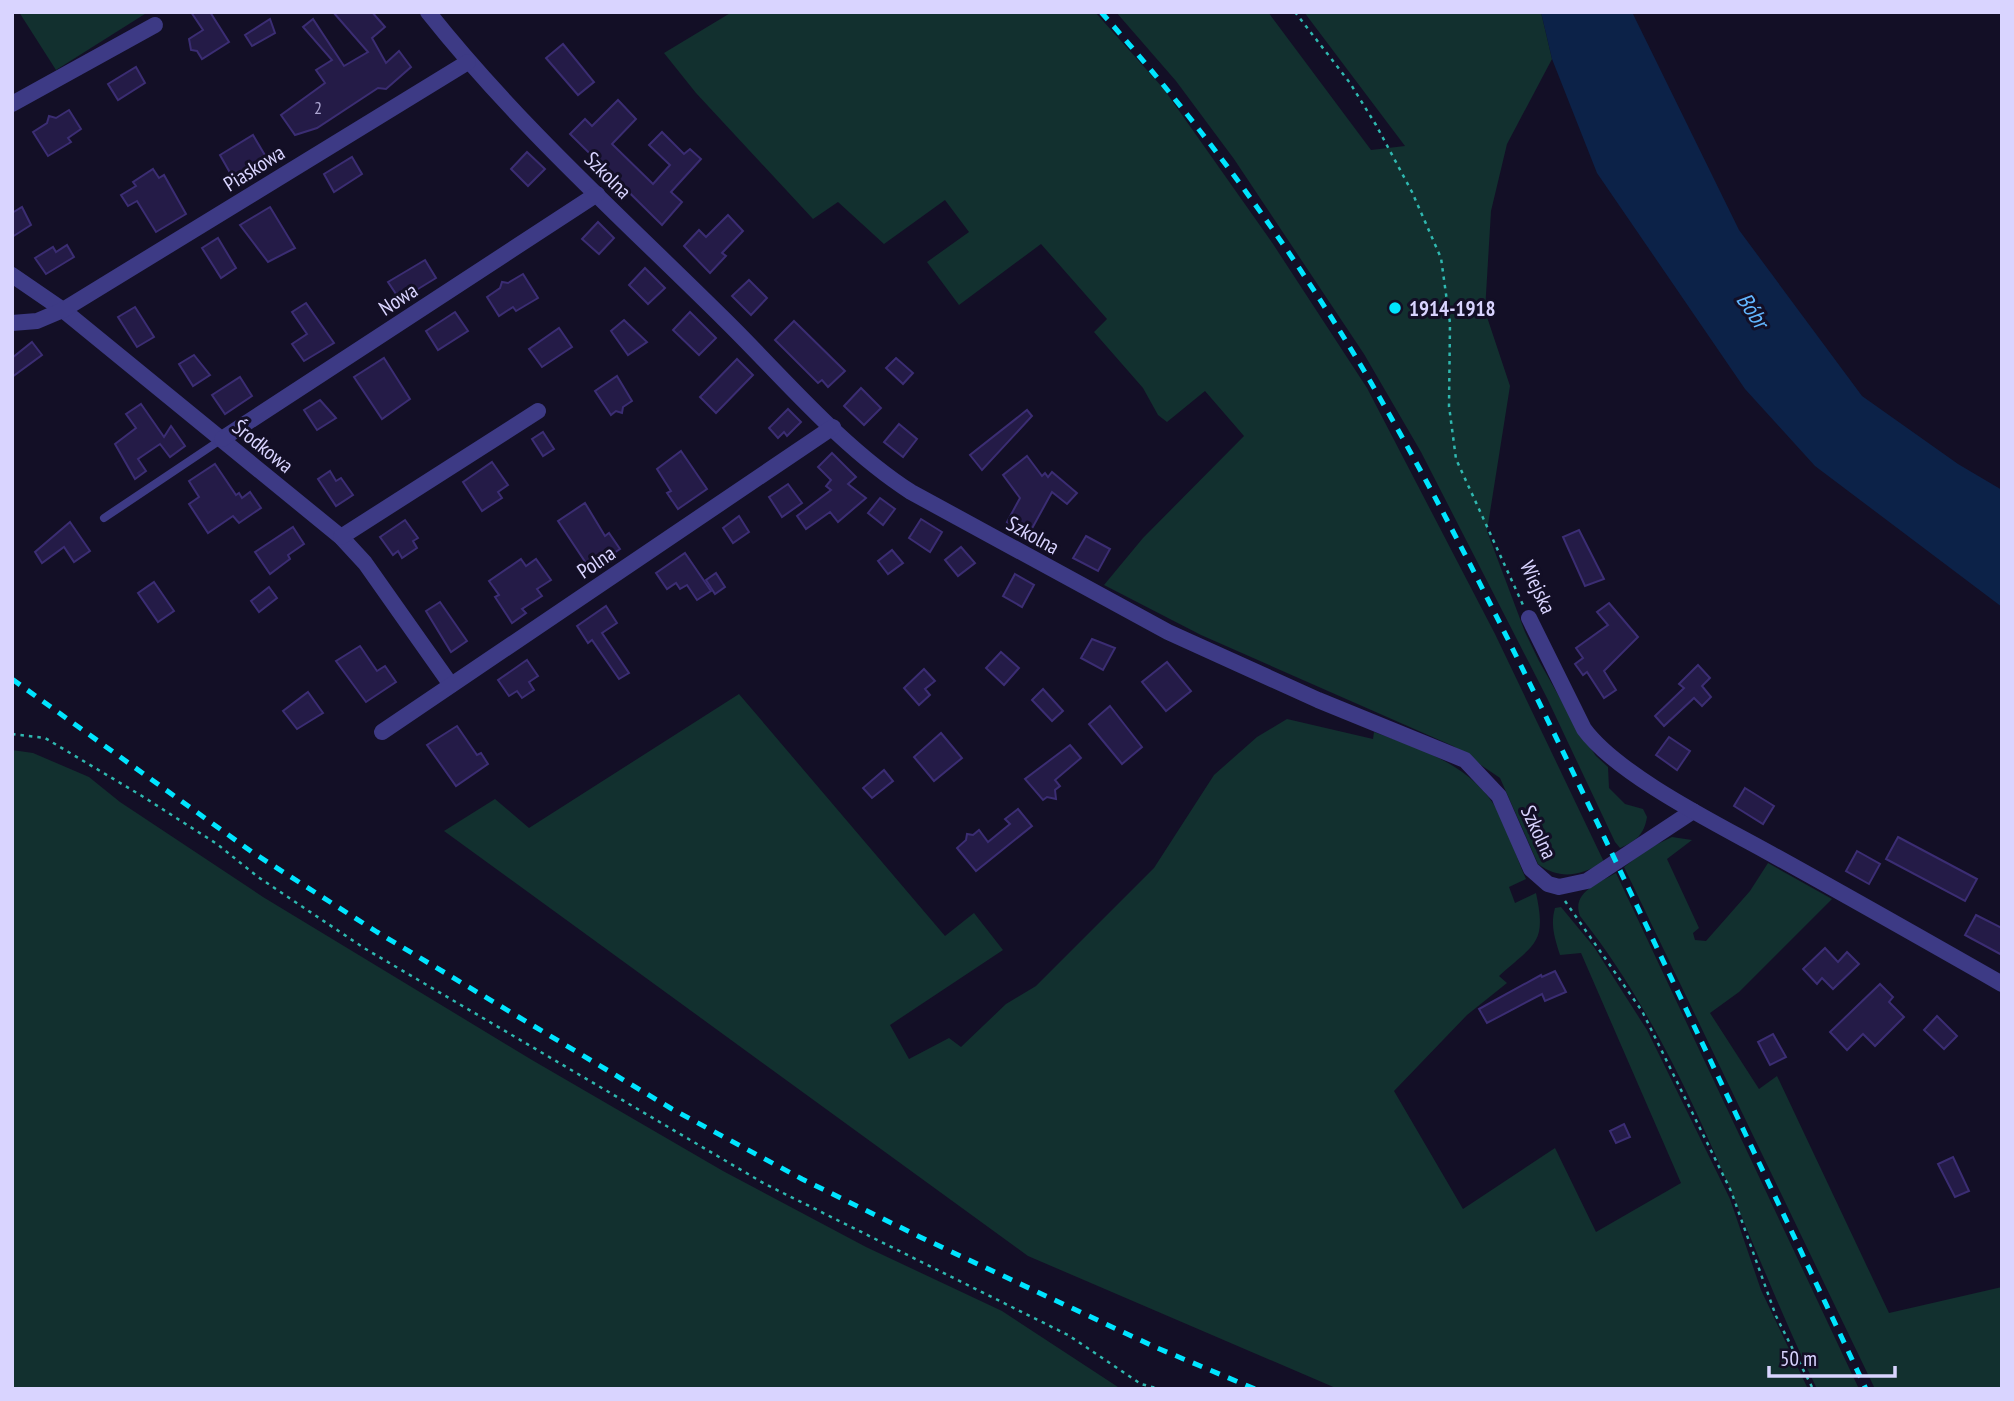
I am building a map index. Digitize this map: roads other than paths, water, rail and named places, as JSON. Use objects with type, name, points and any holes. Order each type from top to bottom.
[{"type":"street","name":"Szkolna","points":[[428,12],[468,62],[597,194],[875,466],[911,492],[1168,632],[1318,700],[1465,760],[1499,796],[1531,869],[1548,884],[1559,887],[1574,886],[1597,876],[1693,811]]},
{"type":"street","points":[[12,104],[155,25]]},
{"type":"street","name":"Piaskowa","points":[[12,323],[37,321],[62,310],[468,62]]},
{"type":"street","name":"Nowa","points":[[222,439],[597,194]]},
{"type":"street","name":"Środkowa","points":[[12,275],[62,310],[341,537],[365,563],[452,685]]},
{"type":"street","points":[[341,537],[538,411]]},
{"type":"street","name":"Polna","points":[[382,732],[833,426]]},
{"type":"street","name":"Wiejska","points":[[1529,618],[1571,707],[1594,743],[1693,811],[2002,984]]},
{"type":"lane","points":[[104,518],[222,439]]},
{"type":"water","name":"Bóbr","points":[[1541,12],[1632,12],[1739,230],[1862,396],[1958,464],[2002,490],[2002,607],[1815,466],[1745,389],[1597,173],[1552,59]]},
{"type":"railway","points":[[1101,12],[1172,95],[1271,226],[1360,364],[1424,476],[1541,706],[1866,1389]]},
{"type":"railway","points":[[12,679],[252,852],[377,932],[672,1109],[802,1179],[920,1237],[1155,1347],[1255,1389]]},
{"type":"place","name":"1914-1918","points":[[1395,308]]}]
